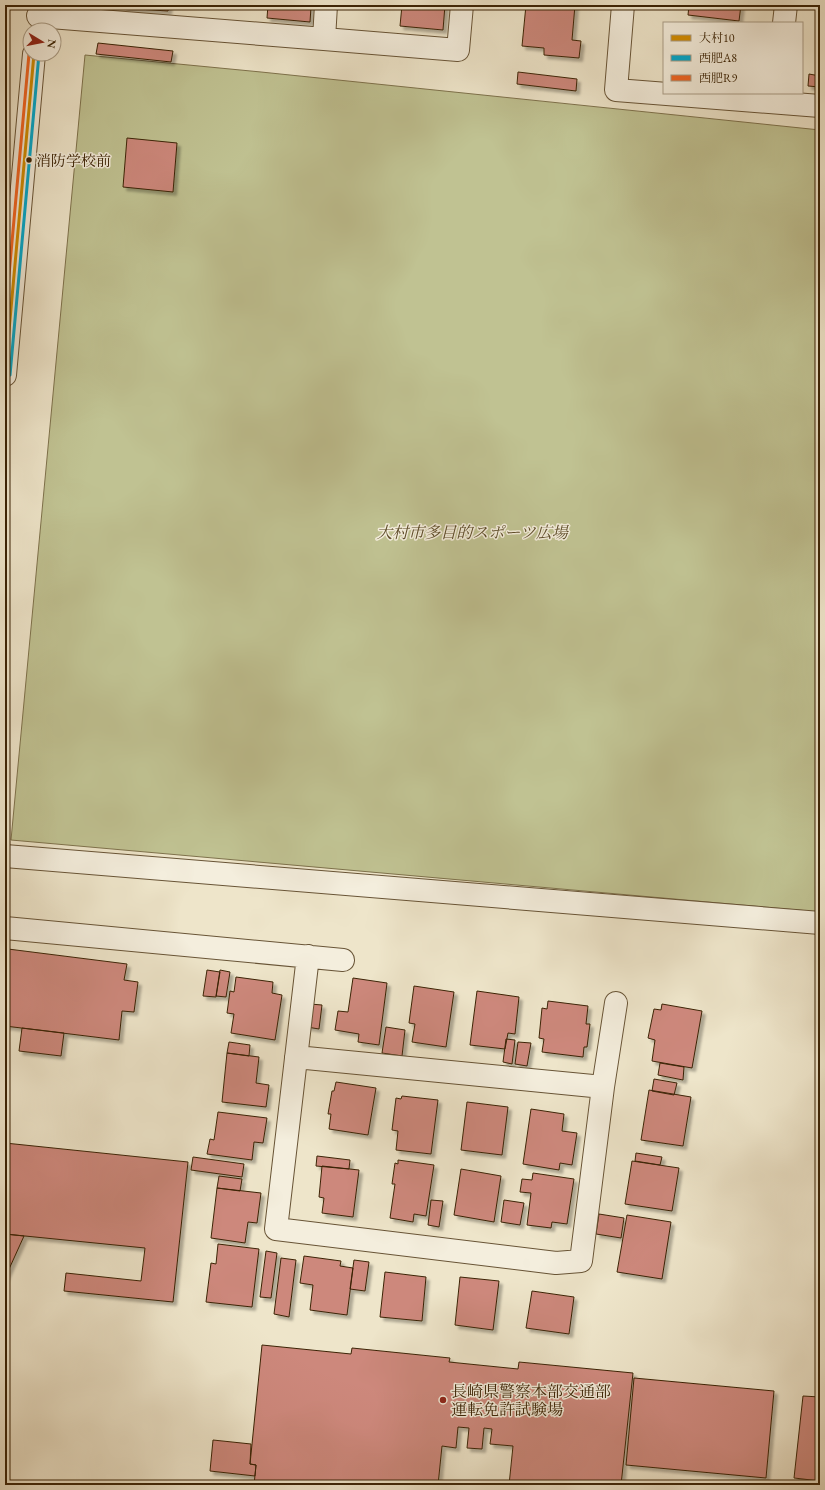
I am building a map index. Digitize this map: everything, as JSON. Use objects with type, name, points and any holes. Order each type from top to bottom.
[{"type":"street","points":[[324,39],[326,5]]},
{"type":"street","points":[[38,17],[458,50],[462,5]]},
{"type":"street","points":[[623,5],[616,90],[663,92]]},
{"type":"street","points":[[784,22],[786,5]]},
{"type":"street","points":[[5,375],[33,62]]},
{"type":"street","points":[[697,94],[778,98],[820,106]]},
{"type":"street","points":[[5,856],[820,923]]},
{"type":"street","points":[[5,928],[343,960]]},
{"type":"street","points":[[308,956],[276,1229],[556,1263],[581,1261],[603,1087],[616,1002]]},
{"type":"street","points":[[296,1057],[603,1087]]},
{"type":"green space","name":"大村市多目的スポーツ広場","points":[[85,55],[820,130],[820,912],[11,840]]},
{"type":"building","points":[[124,5],[169,5],[168,11],[123,8]]},
{"type":"building","points":[[268,5],[315,5],[315,7],[311,7],[310,22],[267,18]]},
{"type":"building","points":[[402,5],[445,5],[443,30],[400,26]]},
{"type":"building","points":[[526,5],[575,5],[572,40],[581,41],[579,58],[544,55],[544,48],[522,46]]},
{"type":"building","points":[[689,5],[741,5],[739,21],[688,15]]},
{"type":"building","points":[[98,43],[173,51],[171,62],[96,54]]},
{"type":"building","points":[[518,72],[577,79],[576,91],[517,84]]},
{"type":"building","points":[[809,74],[820,76],[820,87],[808,86]]},
{"type":"building","points":[[127,138],[177,143],[173,192],[123,187]]},
{"type":"building","points":[[8,949],[127,964],[124,980],[138,982],[134,1012],[122,1011],[119,1040],[5,1026],[5,971]]},
{"type":"building","points":[[207,970],[220,972],[216,997],[203,996]]},
{"type":"building","points":[[220,970],[230,972],[226,997],[216,996]]},
{"type":"building","points":[[236,977],[273,982],[272,993],[282,995],[275,1040],[231,1033],[234,1014],[227,1013],[230,991],[234,992]]},
{"type":"building","points":[[353,978],[387,983],[379,1045],[358,1042],[359,1034],[335,1030],[338,1011],[348,1012]]},
{"type":"building","points":[[414,986],[454,992],[446,1047],[412,1042],[415,1024],[409,1023]]},
{"type":"building","points":[[477,991],[519,997],[515,1034],[508,1033],[505,1049],[470,1045]]},
{"type":"building","points":[[548,1001],[588,1006],[586,1024],[590,1024],[587,1047],[584,1047],[583,1057],[542,1052],[544,1039],[539,1038],[542,1008],[547,1009]]},
{"type":"building","points":[[310,1004],[322,1005],[319,1029],[307,1027]]},
{"type":"building","points":[[662,1004],[702,1011],[692,1068],[652,1061],[655,1040],[648,1038],[654,1009],[661,1010]]},
{"type":"building","points":[[386,1027],[405,1030],[402,1056],[382,1053]]},
{"type":"building","points":[[22,1028],[64,1033],[61,1056],[19,1051]]},
{"type":"building","points":[[506,1039],[515,1040],[512,1064],[503,1062]]},
{"type":"building","points":[[229,1042],[250,1045],[249,1056],[227,1053]]},
{"type":"building","points":[[518,1042],[531,1043],[527,1066],[515,1064]]},
{"type":"building","points":[[227,1053],[259,1057],[256,1083],[269,1085],[266,1107],[222,1102]]},
{"type":"building","points":[[660,1063],[684,1067],[683,1080],[658,1075]]},
{"type":"building","points":[[654,1079],[677,1083],[674,1095],[652,1091]]},
{"type":"building","points":[[336,1082],[376,1088],[368,1135],[329,1129],[331,1114],[328,1114],[332,1091],[334,1091]]},
{"type":"building","points":[[649,1090],[691,1097],[683,1146],[641,1140]]},
{"type":"building","points":[[402,1096],[438,1100],[431,1154],[396,1150],[398,1131],[392,1130],[396,1098],[401,1099]]},
{"type":"building","points":[[467,1102],[508,1107],[502,1155],[461,1150]]},
{"type":"building","points":[[531,1109],[564,1114],[562,1131],[577,1133],[572,1165],[560,1163],[559,1170],[523,1164]]},
{"type":"building","points":[[218,1112],[267,1118],[263,1143],[254,1142],[252,1160],[207,1154],[210,1139],[214,1140]]},
{"type":"building","points":[[5,1143],[188,1162],[173,1302],[64,1291],[66,1273],[141,1281],[145,1248],[5,1234]]},
{"type":"building","points":[[636,1153],[662,1157],[660,1165],[635,1161]]},
{"type":"building","points":[[317,1156],[350,1160],[349,1169],[316,1166]]},
{"type":"building","points":[[193,1157],[244,1164],[242,1177],[191,1170]]},
{"type":"building","points":[[398,1160],[434,1165],[426,1216],[414,1214],[413,1222],[390,1218],[395,1184],[392,1184],[395,1163],[398,1164]]},
{"type":"building","points":[[632,1161],[679,1168],[672,1211],[625,1204]]},
{"type":"building","points":[[322,1166],[359,1170],[353,1217],[322,1213],[324,1198],[319,1197]]},
{"type":"building","points":[[461,1169],[501,1176],[494,1222],[454,1215]]},
{"type":"building","points":[[533,1173],[574,1179],[567,1224],[552,1222],[551,1228],[527,1225],[531,1193],[520,1192],[522,1179],[532,1180]]},
{"type":"building","points":[[219,1176],[242,1179],[240,1191],[217,1188]]},
{"type":"building","points":[[217,1188],[261,1193],[257,1223],[248,1222],[245,1243],[211,1238]]},
{"type":"building","points":[[431,1200],[443,1201],[439,1227],[428,1225]]},
{"type":"building","points":[[504,1200],[524,1203],[520,1225],[501,1222]]},
{"type":"building","points":[[599,1214],[624,1218],[621,1238],[596,1234]]},
{"type":"building","points":[[627,1215],[671,1222],[662,1279],[617,1272]]},
{"type":"building","points":[[5,1234],[24,1236],[5,1278]]},
{"type":"building","points":[[218,1244],[259,1249],[252,1307],[206,1302],[211,1263],[216,1264]]},
{"type":"building","points":[[266,1251],[277,1253],[271,1298],[260,1297]]},
{"type":"building","points":[[304,1256],[341,1261],[340,1266],[353,1268],[347,1315],[310,1310],[313,1285],[300,1283]]},
{"type":"building","points":[[281,1258],[296,1260],[289,1317],[274,1314]]},
{"type":"building","points":[[354,1260],[369,1262],[365,1291],[350,1289]]},
{"type":"building","points":[[385,1272],[426,1277],[422,1321],[380,1317]]},
{"type":"building","points":[[460,1277],[499,1281],[493,1330],[455,1325]]},
{"type":"building","points":[[532,1291],[574,1297],[569,1334],[526,1328]]},
{"type":"building","name":"長崎県警察本部交通部 運転免許試験場","points":[[262,1345],[351,1354],[352,1348],[450,1358],[449,1362],[518,1369],[519,1362],[633,1373],[621,1485],[509,1485],[513,1446],[490,1444],[492,1429],[484,1428],[482,1449],[467,1448],[469,1428],[458,1427],[456,1448],[442,1446],[438,1485],[254,1485],[256,1465],[250,1464]]},
{"type":"building","points":[[634,1378],[774,1391],[766,1478],[626,1465]]},
{"type":"building","points":[[803,1396],[820,1397],[820,1481],[794,1478]]},
{"type":"building","points":[[213,1440],[251,1444],[250,1464],[256,1465],[255,1476],[210,1471]]},
{"type":"transit line","name":"西肥R9","points":[[5,319],[28,62]]},
{"type":"transit line","name":"大村10","points":[[5,375],[33,62]]},
{"type":"transit line","name":"西肥A8","points":[[10,375],[38,62]]},
{"type":"place","name":"消防学校前","points":[[29,160]]},
{"type":"place","name":"長崎県警察本部交通部 運転免許試験場","points":[[443,1400]]}]
